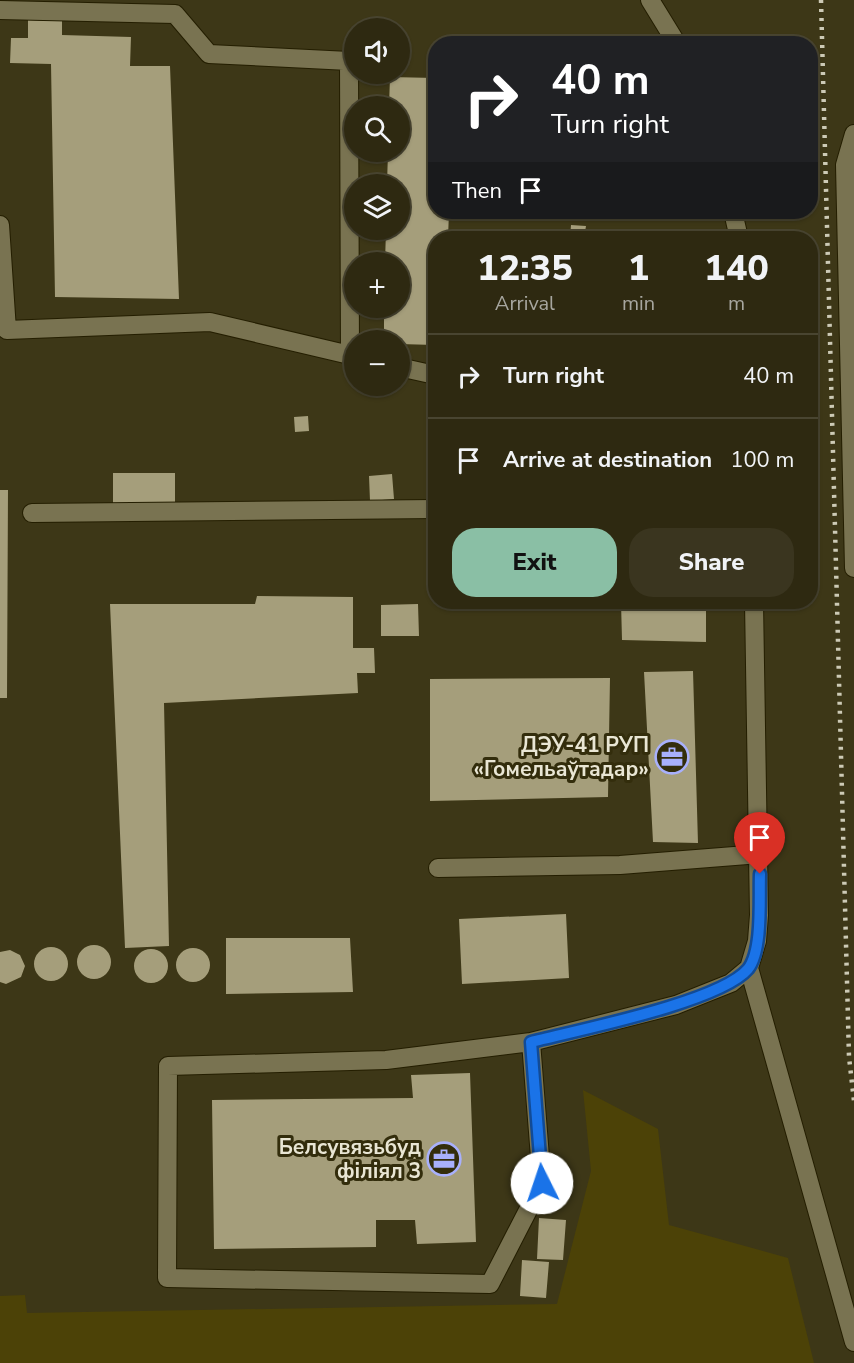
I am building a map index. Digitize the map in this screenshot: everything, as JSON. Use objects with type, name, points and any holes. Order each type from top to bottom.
[{"type":"street","points":[[650,0],[671,36]]},
{"type":"street","points":[[0,10],[175,14],[209,54],[349,62],[352,330]]},
{"type":"street","points":[[854,134],[845,165],[854,568]]},
{"type":"street","points":[[0,225],[7,330],[210,322],[344,354]]},
{"type":"street","points":[[410,369],[428,373]]},
{"type":"street","points":[[32,513],[428,509]]},
{"type":"street","points":[[754,609],[760,854],[757,941],[749,968],[854,1342]]},
{"type":"street","points":[[438,868],[620,865],[760,854]]},
{"type":"street","points":[[531,1042],[542,1183],[490,1284],[167,1278],[168,1066],[386,1059],[531,1042],[676,1005],[730,983],[749,968]]},
{"type":"shaded area","points":[[583,1090],[658,1129],[669,1225],[788,1258],[814,1363],[0,1363],[0,1296],[25,1295],[27,1313],[557,1304],[591,1171]]},
{"type":"building","points":[[28,20],[62,21],[62,35],[131,37],[130,66],[170,66],[179,299],[55,297],[51,64],[10,63],[11,38],[28,38]]},
{"type":"building","points":[[410,77],[428,78],[428,219],[449,219],[448,231],[428,231],[428,345],[410,344],[410,330],[384,330],[384,318],[410,318],[410,252],[385,252],[386,240],[410,240],[410,174],[387,174],[388,162],[410,162],[410,96],[389,96],[390,84],[410,84]]},
{"type":"building","points":[[571,225],[586,226],[585,231],[571,231]]},
{"type":"building","points":[[308,416],[309,431],[295,432],[294,417]]},
{"type":"building","points":[[113,473],[175,473],[175,505],[113,505]]},
{"type":"building","points":[[392,474],[394,499],[370,501],[369,476]]},
{"type":"building","points":[[0,490],[8,490],[7,698],[0,698]]},
{"type":"building","points":[[257,596],[353,597],[353,648],[374,648],[375,673],[357,673],[358,693],[164,703],[169,946],[125,948],[110,604],[255,604]]},
{"type":"building","points":[[418,604],[419,636],[381,636],[381,605]]},
{"type":"building","points":[[621,609],[706,609],[706,642],[622,640]]},
{"type":"building","name":"ДЭУ-41 РУП «Гомельаўтадар»","points":[[693,671],[698,843],[653,842],[644,672]]},
{"type":"building","points":[[610,678],[608,797],[430,801],[430,679]]},
{"type":"building","points":[[566,914],[569,978],[462,984],[459,919]]},
{"type":"building","points":[[226,938],[350,938],[353,992],[226,994]]},
{"type":"building","points":[[94,945],[106,950],[111,962],[106,974],[94,979],[82,974],[77,962],[82,950]]},
{"type":"building","points":[[51,947],[63,952],[68,964],[63,976],[51,981],[39,976],[34,964],[39,952]]},
{"type":"building","points":[[193,948],[205,953],[210,965],[205,977],[193,982],[181,977],[176,965],[181,953]]},
{"type":"building","points":[[151,949],[163,954],[168,966],[163,978],[151,983],[139,978],[134,966],[139,954]]},
{"type":"building","points":[[10,950],[20,955],[25,966],[21,977],[6,984],[0,982],[0,952]]},
{"type":"building","points":[[470,1073],[476,1242],[417,1244],[415,1220],[376,1220],[376,1247],[214,1249],[212,1100],[413,1098],[411,1075]]},
{"type":"building","points":[[539,1218],[566,1220],[563,1260],[537,1259]]},
{"type":"building","points":[[522,1260],[549,1262],[546,1298],[520,1296]]},
{"type":"railway","points":[[821,0],[849,1057],[854,1101]]},
{"type":"place","name":"ДЭУ-41 РУП «Гомельаўтадар»","points":[[672,757]]},
{"type":"place","name":"Белсувязьбуд філіял 3","points":[[444,1159]]},
{"type":"route","points":[[542,1183],[531,1042],[676,1005],[730,983],[749,968],[757,941],[760,874]]}]
